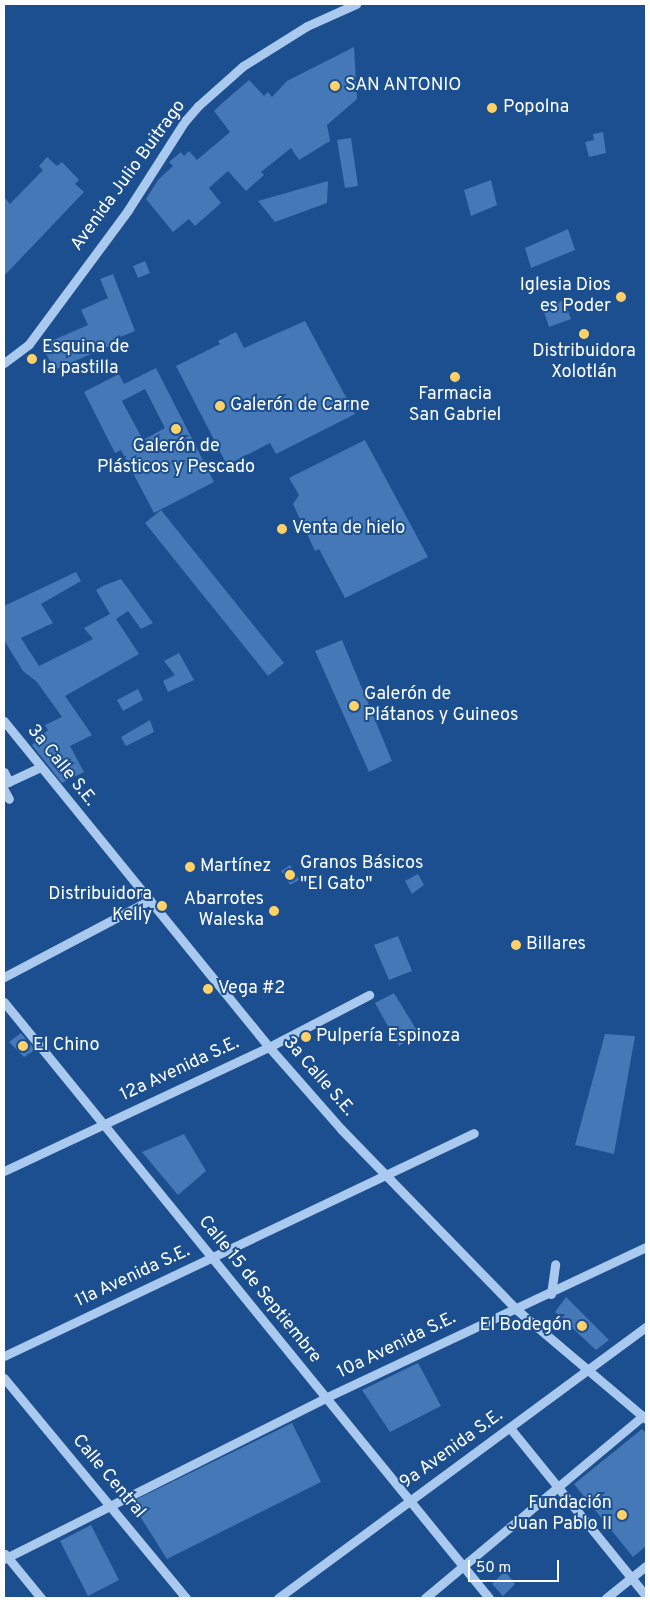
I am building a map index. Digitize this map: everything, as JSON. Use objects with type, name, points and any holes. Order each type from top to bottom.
[{"type":"street","name":"Avenida Julio Buitrago","points":[[4,363],[29,344],[128,210],[185,121],[198,106],[243,66],[307,26],[356,4]]},
{"type":"street","name":"3a Calle S.E.","points":[[4,721],[270,1046],[384,1174],[517,1310],[644,1417]]},
{"type":"street","points":[[4,772],[6,783],[40,767]]},
{"type":"street","points":[[4,790],[9,799]]},
{"type":"street","points":[[4,977],[150,900]]},
{"type":"street","name":"12a Avenida S.E.","points":[[4,1170],[270,1046],[369,996]]},
{"type":"street","name":"Calle 15 de Septiembre","points":[[4,1002],[408,1502],[489,1598]]},
{"type":"street","name":"11a Avenida S.E.","points":[[4,1356],[474,1132]]},
{"type":"street","name":"10a Avenida S.E.","points":[[5,1556],[111,1506],[325,1398],[517,1310],[646,1247]]},
{"type":"street","points":[[551,1294],[555,1264]]},
{"type":"street","name":"9a Avenida S.E.","points":[[278,1598],[646,1328]]},
{"type":"street","name":"Calle Central","points":[[4,1378],[186,1598]]},
{"type":"street","points":[[425,1598],[557,1486],[644,1417]]},
{"type":"street","points":[[510,1428],[646,1596]]},
{"type":"street","points":[[5,1556],[41,1598]]},
{"type":"street","points":[[606,1598],[646,1566]]},
{"type":"building","points":[[354,47],[357,99],[327,125],[330,141],[299,160],[291,148],[261,172],[264,175],[246,191],[228,171],[209,188],[221,203],[195,226],[189,219],[173,232],[146,199],[158,180],[173,166],[169,162],[181,152],[184,156],[189,151],[197,160],[230,132],[214,111],[249,80],[264,96],[268,92],[272,97],[287,81]]},
{"type":"building","points":[[603,132],[606,153],[589,157],[585,142],[594,140],[593,134]]},
{"type":"building","points":[[351,138],[358,186],[345,188],[337,140]]},
{"type":"building","points":[[47,157],[57,166],[62,162],[79,180],[75,184],[84,192],[4,276],[4,197],[10,204],[43,170],[39,166]]},
{"type":"building","points":[[491,180],[497,205],[471,216],[464,190]]},
{"type":"building","points":[[328,181],[327,203],[275,222],[258,201]]},
{"type":"building","points":[[568,229],[575,250],[531,268],[525,248]]},
{"type":"building","points":[[145,261],[150,273],[138,278],[133,266]]},
{"type":"building","points":[[113,274],[135,331],[110,341],[112,345],[54,370],[42,345],[88,325],[81,310],[108,298],[100,279]]},
{"type":"building","points":[[564,300],[571,319],[549,327],[543,309]]},
{"type":"building","points":[[305,321],[355,414],[276,454],[270,443],[227,465],[176,366],[220,344],[218,341],[236,332],[244,348]]},
{"type":"building","points":[[156,368],[214,482],[154,513],[121,450],[115,453],[84,392],[119,374],[124,384]],"holes":[[[145,389],[165,428],[143,440],[122,401]]]},
{"type":"building","points":[[365,440],[428,557],[345,598],[319,549],[315,551],[293,504],[299,495],[289,478]]},
{"type":"building","points":[[161,510],[284,663],[268,676],[145,523]]},
{"type":"building","points":[[76,572],[81,581],[41,604],[53,623],[21,638],[39,666],[93,639],[84,628],[110,614],[96,590],[105,585],[121,579],[153,623],[141,629],[128,611],[116,619],[139,654],[65,696],[92,735],[70,746],[84,772],[62,783],[32,745],[48,730],[45,725],[62,717],[37,682],[23,671],[4,640],[4,606]]},
{"type":"building","name":"Galerón de Plátanos y Guineos","points":[[342,640],[392,761],[369,772],[315,651]]},
{"type":"building","points":[[179,653],[194,680],[168,692],[163,681],[175,675],[164,661]]},
{"type":"building","points":[[138,689],[143,700],[123,711],[117,700]]},
{"type":"building","points":[[150,720],[154,732],[126,746],[121,737]]},
{"type":"building","name":"Granos Básicos \"El Gato\"","points":[[290,865],[299,880],[290,885],[281,871]]},
{"type":"building","points":[[418,874],[424,885],[412,894],[405,881]]},
{"type":"building","points":[[398,936],[412,971],[389,980],[374,945]]},
{"type":"building","points":[[394,993],[419,1034],[399,1046],[375,1003]]},
{"type":"building","name":"El Chino","points":[[21,1033],[35,1050],[24,1057],[9,1042]]},
{"type":"building","points":[[605,1034],[635,1036],[614,1154],[575,1145]]},
{"type":"building","points":[[184,1134],[206,1171],[178,1195],[142,1152]]},
{"type":"building","name":"El Bodegón","points":[[566,1297],[609,1340],[596,1350],[555,1312]]},
{"type":"building","points":[[418,1363],[441,1406],[390,1432],[362,1390]]},
{"type":"building","points":[[292,1423],[321,1482],[167,1559],[131,1502]]},
{"type":"building","name":"Fundación Juan Pablo II","points":[[642,1429],[646,1433],[646,1546],[633,1557],[574,1484]]},
{"type":"building","points":[[91,1525],[119,1580],[88,1596],[60,1541]]},
{"type":"building","points":[[505,1571],[515,1584],[503,1596],[492,1584]]},
{"type":"place","name":"SAN ANTONIO","points":[[335,86]]},
{"type":"place","name":"Popolna","points":[[492,108]]},
{"type":"place","name":"Iglesia Dios es Poder","points":[[621,297]]},
{"type":"place","name":"Distribuidora Xolotlán","points":[[584,334]]},
{"type":"place","name":"Esquina de la pastilla","points":[[32,359]]},
{"type":"place","name":"Farmacia San Gabriel","points":[[455,377]]},
{"type":"place","name":"Galerón de Carne","points":[[220,406]]},
{"type":"place","name":"Galerón de Plásticos y Pescado","points":[[176,429]]},
{"type":"place","name":"Venta de hielo","points":[[282,529]]},
{"type":"place","name":"Galerón de Plátanos y Guineos","points":[[354,706]]},
{"type":"place","name":"Martínez","points":[[190,867]]},
{"type":"place","name":"Granos Básicos \"El Gato\"","points":[[290,875]]},
{"type":"place","name":"Distribuidora Kelly","points":[[162,906]]},
{"type":"place","name":"Abarrotes Waleska","points":[[274,911]]},
{"type":"place","name":"Billares","points":[[516,945]]},
{"type":"place","name":"Vega #2","points":[[208,989]]},
{"type":"place","name":"Pulpería Espinoza","points":[[306,1037]]},
{"type":"place","name":"El Chino","points":[[23,1046]]},
{"type":"place","name":"El Bodegón","points":[[582,1326]]},
{"type":"place","name":"Fundación Juan Pablo II","points":[[622,1515]]}]
